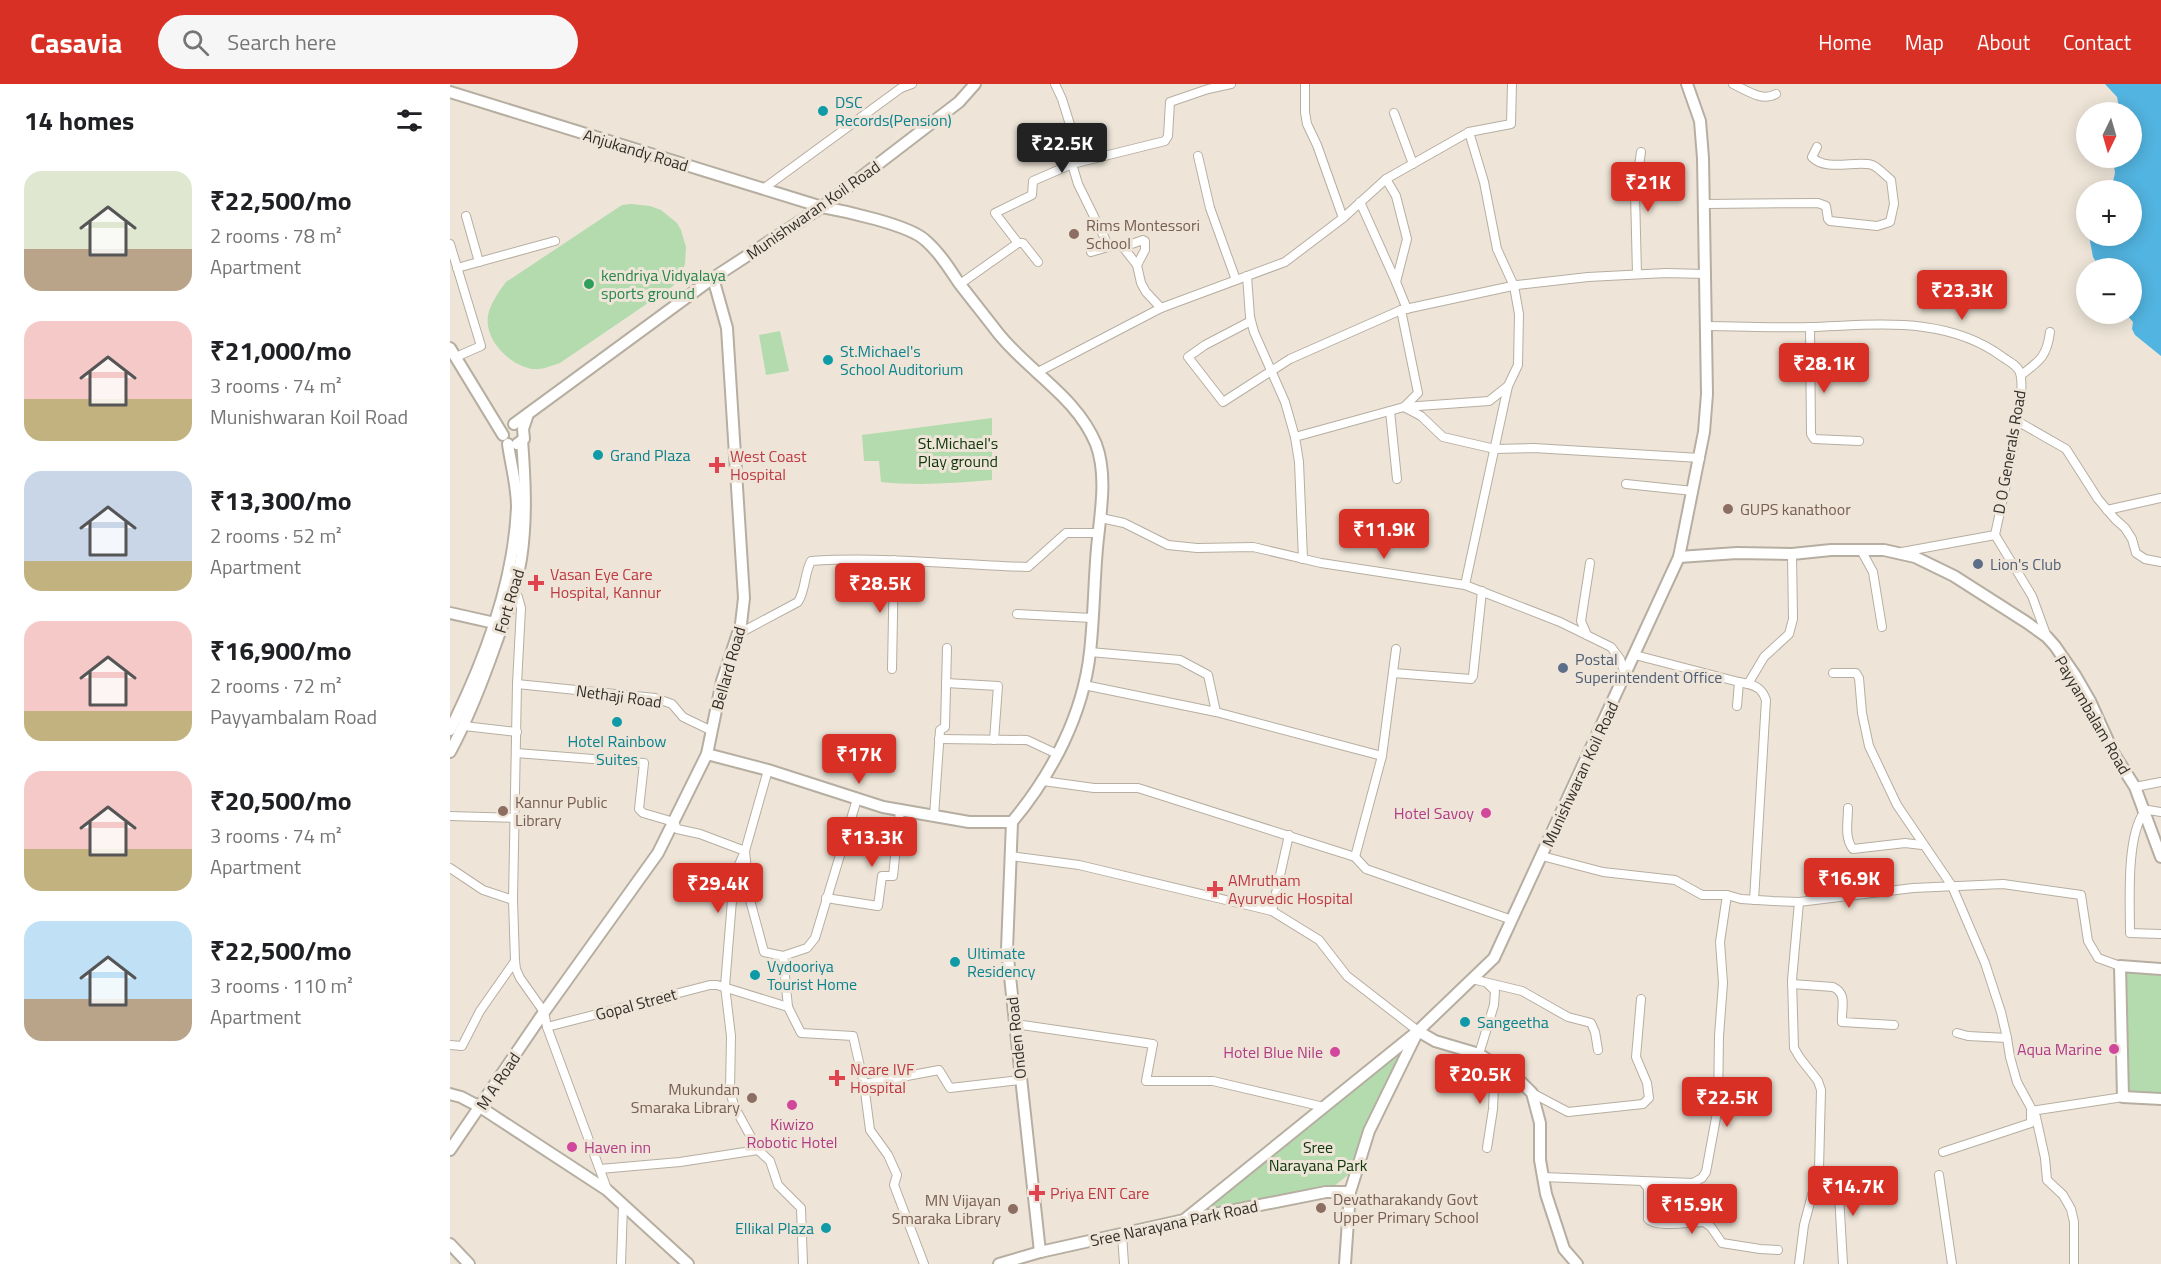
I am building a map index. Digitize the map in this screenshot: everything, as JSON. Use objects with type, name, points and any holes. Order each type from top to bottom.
[{"type":"main road","name":"Munishwaran Koil Road","points":[[511,431],[528,414],[712,278],[822,207],[959,102],[975,84]]},
{"type":"main road","name":"Munishwaran Koil Road","points":[[1184,1220],[1418,1031],[1494,958],[1679,557],[1700,458],[1707,394],[1704,204],[1700,121],[1687,84]]},
{"type":"main road","name":"Anjukandy Road","points":[[450,92],[822,207],[894,226],[920,236],[1003,339],[1075,409],[1096,446],[1101,477],[1101,518],[1090,652],[1081,699],[1068,734],[1043,781],[1012,822]]},
{"type":"main road","name":"Bellard Road","points":[[544,1012],[651,863],[674,822],[707,754],[722,681],[738,633],[744,598],[727,328],[712,278]]},
{"type":"main road","points":[[453,352],[490,413],[511,431]]},
{"type":"main road","name":"Fort Road","points":[[450,752],[456,726],[498,623],[514,591],[521,558],[524,458],[522,440],[525,436],[511,431],[517,505],[511,563],[498,623]]},
{"type":"main road","name":"Payyambalam Road","points":[[1679,557],[1862,550],[1901,553],[1954,576],[2047,637],[2075,675],[2090,701],[2114,754],[2135,787],[2161,857]]},
{"type":"main road","points":[[450,613],[498,623]]},
{"type":"main road","points":[[707,754],[900,810],[969,822],[1012,822]]},
{"type":"main road","name":"Onden Road","points":[[1012,822],[1007,949],[1040,1252]]},
{"type":"main road","points":[[2161,969],[2120,966],[2123,1097],[2161,1099]]},
{"type":"main road","name":"M A Road","points":[[450,1150],[544,1012]]},
{"type":"main road","points":[[1345,1264],[1350,1192],[1369,1131],[1418,1031],[1435,1041],[1479,1054],[1521,1082],[1532,1093],[1540,1123],[1539,1147],[1543,1177],[1564,1249],[1577,1264]]},
{"type":"main road","points":[[450,1094],[480,1107],[607,1190],[688,1264]]},
{"type":"main road","name":"Sree Narayana Park Road","points":[[999,1264],[1040,1252],[1184,1220],[1326,1192],[1350,1192]]},
{"type":"main road","points":[[450,1244],[469,1264]]},
{"type":"street","points":[[763,189],[901,88],[912,84]]},
{"type":"street","points":[[1054,84],[1062,99],[1072,131],[1072,164],[1078,184],[1109,247]]},
{"type":"street","points":[[1018,243],[995,213],[1032,195],[1033,181],[1072,164],[1165,141],[1168,136],[1170,102],[1231,84]]},
{"type":"street","points":[[1305,84],[1307,124],[1317,145],[1343,218]]},
{"type":"street","points":[[1038,372],[1161,308],[1285,262],[1343,218],[1386,179],[1469,132],[1511,124],[1512,84]]},
{"type":"street","points":[[1732,84],[1762,96],[1771,97],[1776,94]]},
{"type":"street","points":[[1394,114],[1413,164]]},
{"type":"street","points":[[1465,585],[1508,386],[1518,364],[1519,314],[1514,286],[1497,249],[1484,182],[1469,132]]},
{"type":"street","points":[[1704,204],[1818,203],[1826,206],[1830,221],[1877,226],[1890,222],[1894,204],[1891,180],[1872,165],[1817,162],[1812,157],[1818,147]]},
{"type":"street","points":[[1637,274],[1635,193],[1641,152]]},
{"type":"street","points":[[1198,156],[1210,207],[1236,280]]},
{"type":"street","points":[[1386,179],[1396,196],[1407,238],[1396,282]]},
{"type":"street","points":[[1360,202],[1396,282],[1404,310],[1418,393],[1404,407]]},
{"type":"street","points":[[466,216],[479,262]]},
{"type":"street","points":[[457,268],[555,241]]},
{"type":"street","points":[[1091,252],[1145,241],[1145,250],[1137,265]]},
{"type":"street","points":[[960,284],[1018,243],[1023,243],[1038,262]]},
{"type":"street","points":[[450,244],[482,346],[453,352]]},
{"type":"street","points":[[1123,247],[1137,265],[1141,283],[1146,292],[1161,308]]},
{"type":"street","points":[[1251,321],[1205,345],[1188,357],[1223,402],[1290,359],[1404,310],[1514,286],[1588,277],[1705,274]]},
{"type":"street","points":[[1247,276],[1251,321],[1257,343],[1284,402],[1295,437],[1299,462],[1303,559]]},
{"type":"street","name":"D O Generals Road","points":[[1706,326],[1810,327],[1907,324],[1958,334],[1992,349],[2018,369],[2021,375],[2018,422],[1995,535]]},
{"type":"street","points":[[1810,327],[1811,434],[1814,439],[1859,441]]},
{"type":"street","points":[[2021,375],[2040,362],[2049,342],[2050,332]]},
{"type":"street","points":[[1295,437],[1404,407],[1488,401],[1508,386]]},
{"type":"street","points":[[1404,407],[1421,416],[1443,437],[1495,449],[1534,448],[1700,458]]},
{"type":"street","points":[[1390,411],[1398,479]]},
{"type":"street","points":[[2018,422],[2066,449],[2107,510],[2125,528],[2132,539],[2136,553],[2145,559],[2161,562]]},
{"type":"street","points":[[1626,484],[1694,491]]},
{"type":"street","points":[[2107,510],[2161,498]]},
{"type":"street","points":[[1101,518],[1124,523],[1168,544],[1197,549],[1253,547],[1303,559],[1465,585],[1560,622],[1611,647],[1620,659],[1626,676]]},
{"type":"street","points":[[738,633],[798,602],[803,594],[807,567],[811,561],[894,560],[1028,567],[1066,533],[1098,533]]},
{"type":"street","points":[[1901,553],[1995,535],[2032,596],[2047,637]]},
{"type":"street","points":[[1862,550],[1873,572],[1882,627]]},
{"type":"street","points":[[1748,684],[1764,657],[1789,634],[1794,590],[1792,554]]},
{"type":"street","points":[[892,669],[894,560]]},
{"type":"street","points":[[1587,635],[1581,621],[1590,563]]},
{"type":"street","points":[[514,591],[521,608],[517,684],[513,900],[516,969],[544,1012],[547,1027],[607,1190]]},
{"type":"street","points":[[1393,673],[1472,677],[1482,591]]},
{"type":"street","points":[[1017,615],[1092,618]]},
{"type":"street","points":[[934,816],[940,730],[945,727],[947,648]]},
{"type":"street","points":[[1355,857],[1382,756],[1396,649]]},
{"type":"street","points":[[1090,652],[1180,660],[1208,675],[1216,712]]},
{"type":"street","points":[[1635,655],[1748,684],[1764,693],[1766,700],[1754,900]]},
{"type":"street","points":[[1833,673],[1856,673],[1859,678],[1862,713],[1869,746],[1897,806],[1952,886],[1986,963],[2017,1082],[2036,1117],[2045,1158],[2047,1180],[2063,1196],[2071,1209],[2074,1222],[2074,1264]]},
{"type":"street","points":[[1737,706],[1739,682]]},
{"type":"street","points":[[946,683],[998,686],[994,740]]},
{"type":"street","name":"Nethaji Road","points":[[517,684],[655,698],[672,704],[683,717],[712,731]]},
{"type":"street","points":[[1084,685],[1216,712],[1382,756]]},
{"type":"street","points":[[456,726],[516,732]]},
{"type":"street","points":[[939,739],[1027,740],[1057,754]]},
{"type":"street","points":[[516,753],[644,763],[639,809],[643,813],[674,822],[677,829],[700,834],[745,851]]},
{"type":"street","points":[[768,770],[745,851],[734,876],[725,986],[731,1036],[730,1090],[734,1106],[758,1150],[770,1161],[777,1185],[801,1208],[803,1264]]},
{"type":"street","points":[[1043,781],[1094,788],[1138,788],[1355,857],[1366,869],[1512,920]]},
{"type":"street","points":[[2135,787],[2161,782]]},
{"type":"street","points":[[745,851],[750,900],[764,952],[783,956],[801,951],[811,944],[820,925],[826,898],[857,799]]},
{"type":"street","points":[[1848,808],[1848,832],[1853,849],[1905,843],[1922,845]]},
{"type":"street","points":[[826,898],[878,906],[882,876],[893,876],[900,810]]},
{"type":"street","points":[[2161,812],[2143,811],[2136,823],[2131,864],[2130,933],[2161,934]]},
{"type":"street","points":[[450,816],[515,818]]},
{"type":"street","points":[[1272,911],[1289,835]]},
{"type":"street","points":[[1010,856],[1079,865],[1272,911],[1318,939],[1347,976],[1418,1031]]},
{"type":"street","points":[[1542,856],[1603,872],[1675,880],[1701,895],[1727,895],[1754,900],[1799,902],[1913,888],[2003,884],[2081,895],[2088,941],[2098,958],[2120,966]]},
{"type":"street","points":[[450,868],[483,890],[513,900]]},
{"type":"street","points":[[1543,1177],[1693,1183],[1702,1179],[1706,1172],[1718,1107],[1719,1046],[1724,983],[1720,942],[1727,895]]},
{"type":"street","points":[[1799,902],[1792,984],[1794,1048],[1818,1080],[1821,1090],[1819,1169],[1804,1225],[1799,1264]]},
{"type":"street","points":[[783,956],[788,1007],[801,1033],[854,1036],[864,1084],[870,1130],[888,1155],[897,1175],[894,1185],[924,1264]]},
{"type":"street","points":[[450,1045],[462,1046],[480,1011],[515,962]]},
{"type":"street","points":[[1472,979],[1522,991],[1568,1017],[1591,1023],[1598,1050]]},
{"type":"street","points":[[1479,1054],[1494,1005],[1495,991],[1486,983]]},
{"type":"street","points":[[1792,984],[1833,987],[1838,990],[1843,1000],[1842,1022],[1894,1025]]},
{"type":"street","name":"Gopal Street","points":[[547,1027],[710,985],[725,986]]},
{"type":"street","points":[[725,986],[788,1007]]},
{"type":"street","points":[[1532,1093],[1568,1112],[1643,1104],[1648,1098],[1647,1083],[1636,1057],[1641,999]]},
{"type":"street","points":[[1015,1024],[1153,1044],[1146,1081],[1213,1081],[1323,1107]]},
{"type":"street","points":[[1957,1033],[2007,1038]]},
{"type":"street","points":[[1487,1148],[1493,1109],[1494,1064]]},
{"type":"street","points":[[864,1084],[939,1070],[950,1088],[1021,1080]]},
{"type":"street","points":[[2031,1111],[2123,1097]]},
{"type":"street","points":[[1942,1152],[2031,1123],[2031,1111]]},
{"type":"street","points":[[600,1169],[680,1162],[758,1150]]},
{"type":"street","points":[[1819,1169],[1839,1195],[1843,1264]]},
{"type":"street","points":[[1939,1175],[1952,1264]]},
{"type":"street","points":[[1643,1182],[1648,1188],[1648,1219],[1652,1223],[1704,1222],[1712,1227],[1722,1243],[1778,1250]]},
{"type":"street","points":[[621,1264],[623,1205]]},
{"type":"street","points":[[1122,1234],[1124,1264]]},
{"type":"green space","name":"kendriya Vidyalaya sports ground","points":[[631,204],[661,210],[677,223],[681,230],[686,247],[685,264],[673,286],[560,363],[533,369],[514,362],[506,356],[493,340],[488,321],[492,303],[506,282],[622,205]]},
{"type":"green space","points":[[780,331],[789,371],[766,375],[759,335]]},
{"type":"green space","name":"St.Michael's Play ground","points":[[992,418],[992,480],[923,484],[881,482],[879,461],[864,461],[862,435]]},
{"type":"green space","points":[[2120,966],[2161,967],[2161,1099],[2123,1097]]},
{"type":"green space","name":"Sree Narayana Park","points":[[1413,1037],[1365,1128],[1348,1175],[1333,1187],[1195,1215]]},
{"type":"water","points":[[2105,84],[2161,84],[2161,356],[2135,335],[2132,329],[2133,324],[2142,324],[2142,258],[2094,258],[2091,246],[2142,246],[2142,180],[2113,180],[2114,168],[2142,168],[2142,102],[2118,102],[2117,97]]},
{"type":"place","name":"DSC Records(Pension)","points":[[823,111]]},
{"type":"place","name":"Rims Montessori School","points":[[1074,234]]},
{"type":"place","name":"kendriya Vidyalaya sports ground","points":[[589,284]]},
{"type":"place","name":"St.Michael's School Auditorium","points":[[828,360]]},
{"type":"place","name":"Grand Plaza","points":[[598,455]]},
{"type":"place","name":"West Coast Hospital","points":[[717,465]]},
{"type":"place","name":"GUPS kanathoor","points":[[1728,509]]},
{"type":"place","name":"Lion's Club","points":[[1978,564]]},
{"type":"place","name":"Vasan Eye Care Hospital, Kannur","points":[[536,583]]},
{"type":"place","name":"Postal Superintendent Office","points":[[1563,668]]},
{"type":"place","name":"Hotel Rainbow Suites","points":[[617,722]]},
{"type":"place","name":"Kannur Public Library","points":[[503,811]]},
{"type":"place","name":"Hotel Savoy","points":[[1486,813]]},
{"type":"place","name":"AMrutham Ayurvedic Hospital","points":[[1215,889]]},
{"type":"place","name":"Ultimate Residency","points":[[955,962]]},
{"type":"place","name":"Vydooriya Tourist Home","points":[[755,975]]},
{"type":"place","name":"Sangeetha","points":[[1465,1022]]},
{"type":"place","name":"Aqua Marine","points":[[2114,1049]]},
{"type":"place","name":"Hotel Blue Nile","points":[[1335,1052]]},
{"type":"place","name":"Ncare IVF Hospital","points":[[837,1078]]},
{"type":"place","name":"Mukundan Smaraka Library","points":[[752,1098]]},
{"type":"place","name":"Kiwizo Robotic Hotel","points":[[792,1105]]},
{"type":"place","name":"Haven inn","points":[[572,1147]]},
{"type":"place","name":"Priya ENT Care","points":[[1037,1193]]},
{"type":"place","name":"Devatharakandy Govt Upper Primary School","points":[[1321,1208]]},
{"type":"place","name":"MN Vijayan Smaraka Library","points":[[1013,1209]]},
{"type":"place","name":"Ellikal Plaza","points":[[826,1228]]}]
